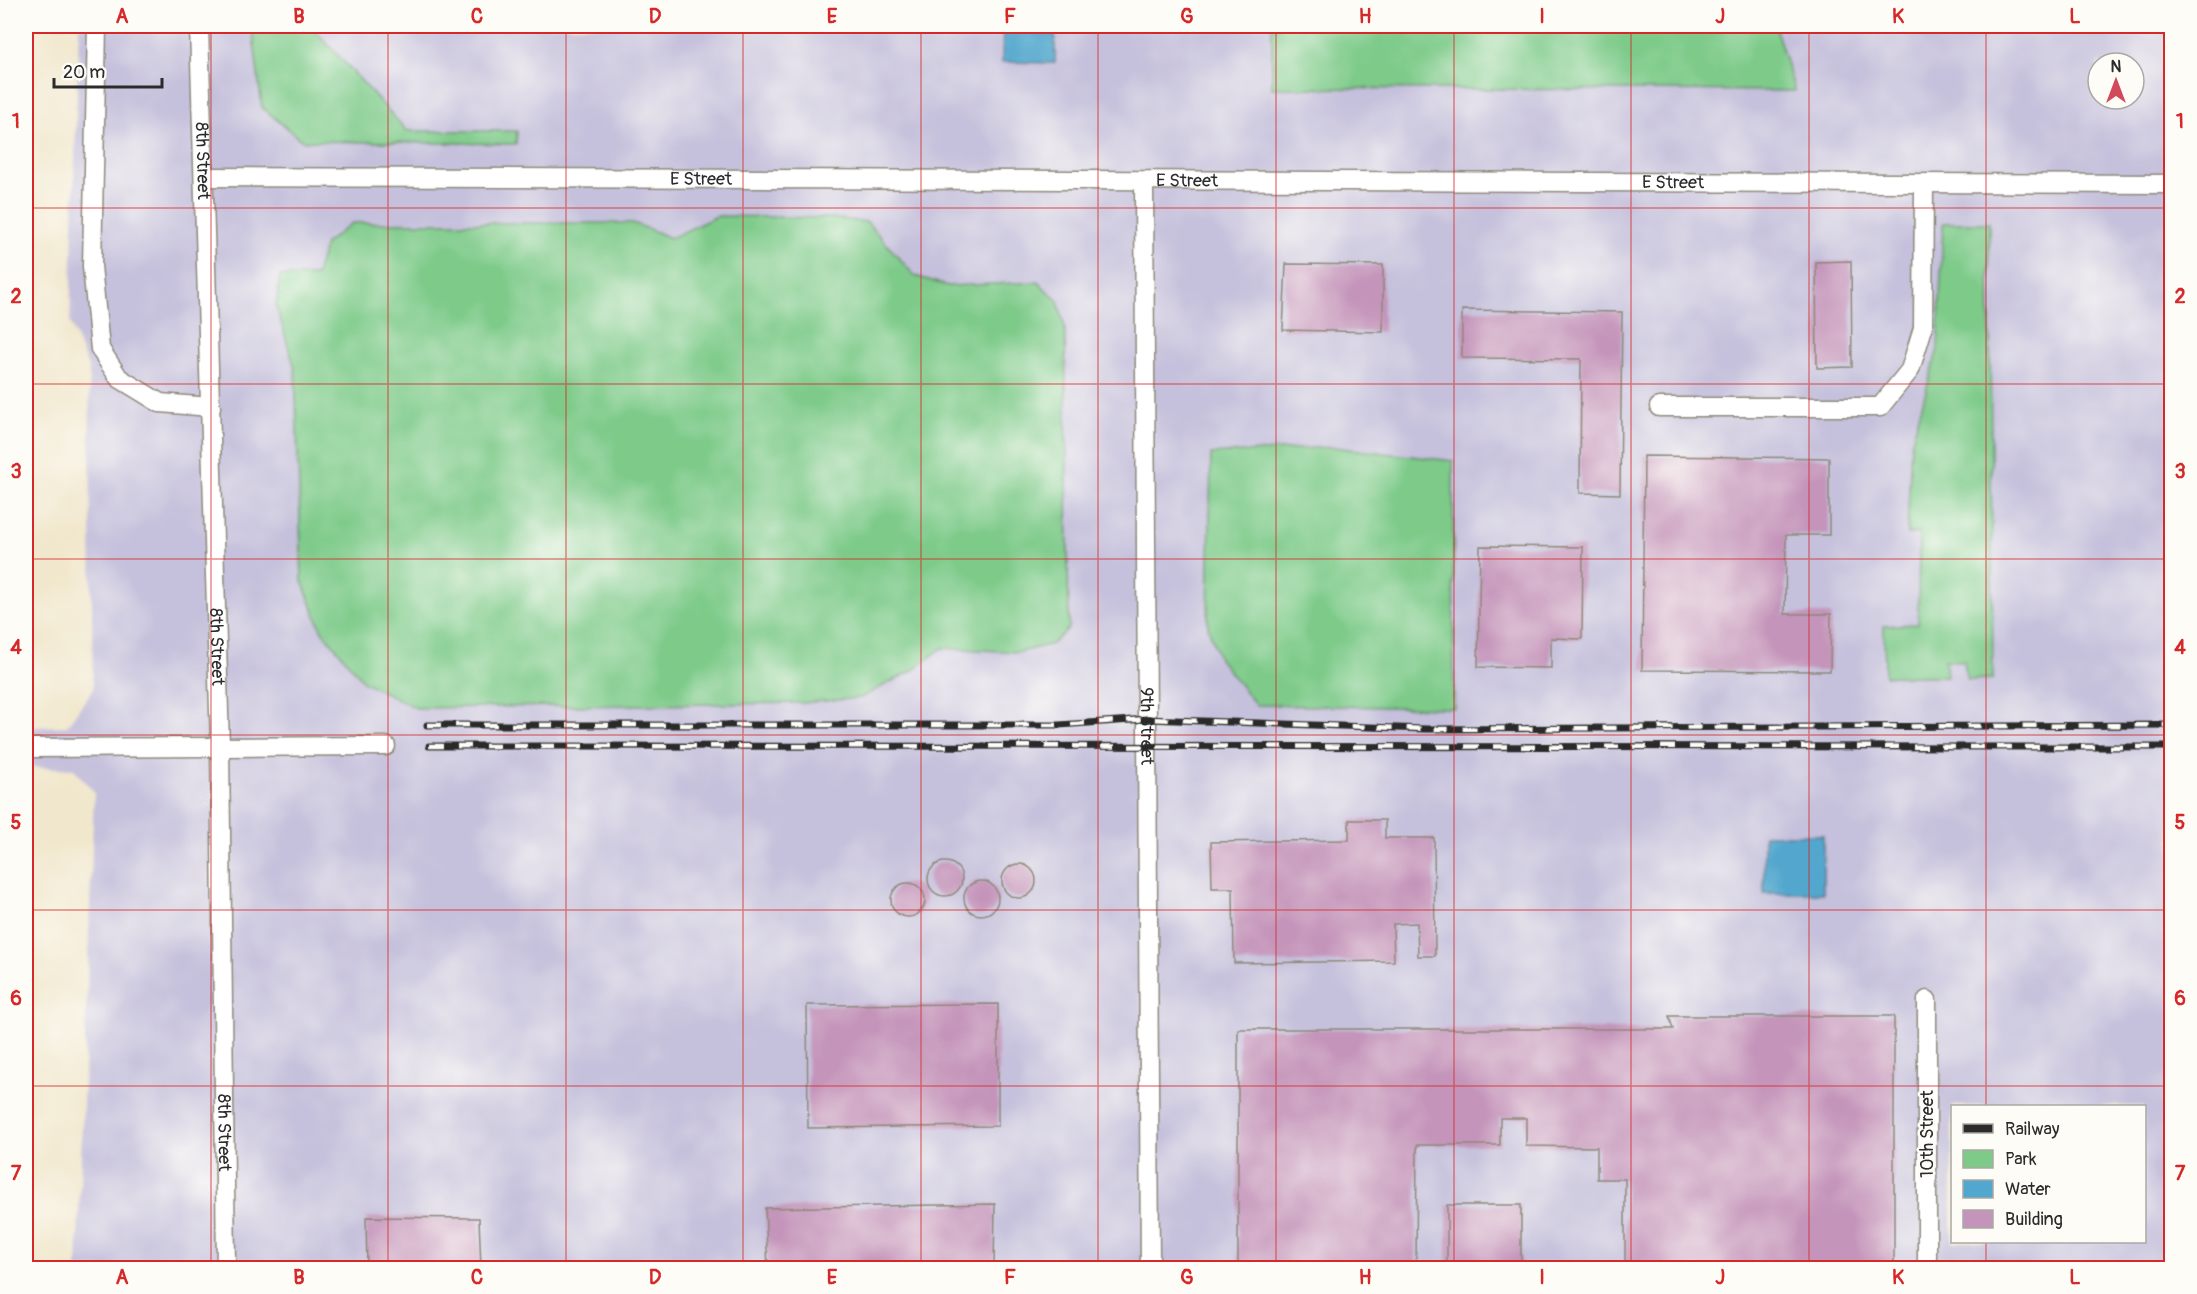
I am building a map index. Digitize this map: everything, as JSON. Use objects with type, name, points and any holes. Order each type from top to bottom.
[{"type":"lane","points":[[97,26],[92,266],[100,349],[119,378],[160,403],[211,407]]},
{"type":"lane","name":"8th Street","points":[[199,26],[220,746],[226,1269]]},
{"type":"lane","name":"E Street","points":[[205,177],[1144,183],[2172,184]]},
{"type":"lane","name":"9th Street","points":[[1144,183],[1150,1269]]},
{"type":"lane","points":[[1659,407],[1880,407],[1910,370],[1923,328],[1924,184]]},
{"type":"lane","points":[[28,748],[386,746]]},
{"type":"lane","name":"10th Street","points":[[1926,1000],[1927,1269]]},
{"type":"shaded area","points":[[79,26],[2171,26],[2171,1268],[77,1268],[94,792],[74,769],[31,767],[31,727],[67,726],[93,689],[89,370],[70,322]]},
{"type":"green space","points":[[252,26],[311,26],[407,131],[517,131],[516,144],[302,141],[262,107]]},
{"type":"green space","points":[[1272,26],[1775,26],[1795,91],[1272,88]]},
{"type":"green space","points":[[717,216],[831,218],[867,222],[915,276],[948,286],[1038,282],[1058,301],[1065,328],[1069,628],[1052,644],[1020,652],[942,648],[912,671],[860,698],[802,703],[416,708],[364,682],[322,631],[302,581],[295,368],[276,306],[280,276],[316,276],[325,244],[352,223],[633,223],[671,238]]},
{"type":"green space","points":[[1943,223],[1989,223],[1993,679],[1967,680],[1964,661],[1945,660],[1947,676],[1885,676],[1884,626],[1918,624],[1919,533],[1907,534],[1911,444],[1938,349]]},
{"type":"green space","points":[[1333,447],[1453,461],[1454,708],[1256,705],[1219,659],[1208,626],[1211,454]]},
{"type":"water","points":[[1003,26],[1055,26],[1055,63],[1002,62]]},
{"type":"water","points":[[1764,835],[1823,835],[1823,893],[1764,893]]},
{"type":"building","points":[[1851,261],[1852,367],[1817,368],[1816,262]]},
{"type":"building","points":[[1286,264],[1383,265],[1383,332],[1283,330]]},
{"type":"building","points":[[1462,310],[1622,312],[1620,494],[1580,493],[1581,359],[1462,358]]},
{"type":"building","points":[[1644,456],[1829,458],[1829,535],[1786,535],[1785,614],[1831,614],[1830,671],[1642,670]]},
{"type":"building","points":[[1480,546],[1583,547],[1582,639],[1551,638],[1551,668],[1478,667]]},
{"type":"building","points":[[1349,820],[1385,820],[1385,838],[1434,838],[1435,956],[1418,956],[1417,923],[1393,924],[1394,961],[1234,963],[1233,888],[1212,888],[1211,842],[1349,840]]},
{"type":"building","points":[[945,862],[957,867],[962,879],[957,891],[945,896],[933,891],[928,879],[933,867]]},
{"type":"building","points":[[1019,864],[1031,869],[1036,881],[1031,893],[1019,898],[1007,893],[1002,881],[1007,869]]},
{"type":"building","points":[[981,881],[993,886],[998,898],[993,910],[981,915],[969,910],[964,898],[969,886]]},
{"type":"building","points":[[908,883],[920,888],[925,900],[920,912],[908,917],[896,912],[891,900],[896,888]]},
{"type":"building","points":[[998,1004],[998,1126],[808,1128],[807,1005]]},
{"type":"building","points":[[1669,1016],[1894,1016],[1894,1268],[1625,1268],[1625,1179],[1597,1179],[1597,1147],[1526,1146],[1526,1118],[1500,1118],[1500,1145],[1417,1145],[1416,1268],[1309,1268],[1309,1263],[1238,1263],[1238,1029],[1673,1029]]},
{"type":"building","points":[[995,1204],[994,1268],[768,1268],[765,1208]]},
{"type":"building","points":[[1447,1205],[1521,1205],[1521,1268],[1447,1268]]},
{"type":"building","points":[[366,1217],[479,1218],[481,1268],[367,1268]]},
{"type":"railway","points":[[427,725],[1059,725],[1147,719],[1426,729],[2172,725]]},
{"type":"railway","points":[[429,746],[2172,747]]}]
